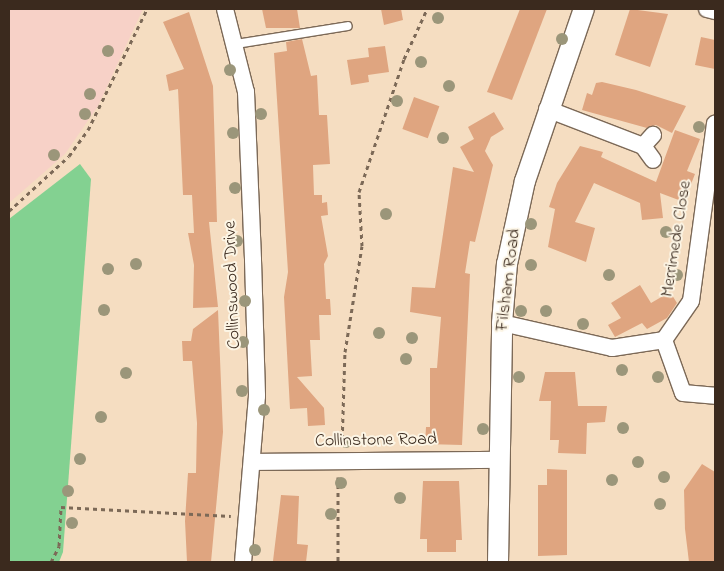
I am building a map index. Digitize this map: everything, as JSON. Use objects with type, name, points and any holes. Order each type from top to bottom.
[{"type":"street","name":"Collinswood Drive","points":[[226,9],[236,44],[246,92],[249,146],[254,462],[243,562]]},
{"type":"street","name":"Filsham Road","points":[[498,562],[502,323],[507,264],[547,109],[584,9]]},
{"type":"street","points":[[707,9],[715,11]]},
{"type":"street","points":[[547,109],[648,141],[653,160]]},
{"type":"street","name":"Merrimede Close","points":[[664,340],[691,301],[715,124]]},
{"type":"street","points":[[502,323],[612,348],[664,340],[684,393],[715,396]]},
{"type":"street","name":"Collinstone Road","points":[[254,462],[499,460]]},
{"type":"lane","points":[[236,44],[348,26]]},
{"type":"path","points":[[9,211],[69,156],[88,130],[147,9]]},
{"type":"path","points":[[338,562],[335,514],[340,462],[345,352],[362,246],[359,192],[404,59],[427,9]]},
{"type":"path","points":[[51,562],[59,546],[61,507],[248,516]]},
{"type":"shaded area","points":[[9,9],[143,9],[98,106],[65,154],[9,203]]},
{"type":"green space","points":[[80,164],[91,179],[63,552],[59,562],[9,562],[9,219]]},
{"type":"building","points":[[262,9],[297,9],[300,28],[266,28]]},
{"type":"building","points":[[381,9],[401,9],[403,20],[384,25]]},
{"type":"building","points":[[520,9],[547,9],[512,100],[487,92]]},
{"type":"building","points":[[630,9],[668,14],[650,67],[615,55]]},
{"type":"building","points":[[189,12],[213,86],[217,222],[209,222],[218,307],[193,308],[194,265],[188,233],[194,233],[192,195],[183,195],[178,89],[169,91],[166,75],[184,69],[163,22]]},
{"type":"building","points":[[701,37],[715,40],[715,69],[695,65]]},
{"type":"building","points":[[302,39],[311,76],[317,75],[319,115],[327,115],[330,164],[313,165],[314,195],[322,195],[322,203],[327,202],[328,215],[321,216],[328,256],[324,264],[326,299],[330,299],[331,315],[319,315],[320,340],[310,340],[312,376],[297,377],[324,408],[325,425],[308,426],[307,408],[290,409],[284,297],[288,272],[274,53],[287,51],[286,42]]},
{"type":"building","points":[[385,46],[389,72],[368,75],[369,82],[351,85],[347,60],[369,57],[368,48]]},
{"type":"building","points":[[602,82],[636,90],[686,106],[672,133],[656,125],[647,128],[582,110],[587,93],[592,95],[596,83]]},
{"type":"building","points":[[414,97],[439,106],[428,138],[402,129]]},
{"type":"building","points":[[494,112],[504,129],[491,137],[485,151],[493,165],[475,242],[470,241],[465,273],[470,274],[462,445],[425,444],[426,427],[430,427],[430,368],[437,368],[441,317],[410,312],[412,287],[435,288],[453,167],[474,172],[460,147],[474,139],[468,127]]},
{"type":"building","points":[[675,130],[700,139],[687,171],[695,174],[684,202],[660,193],[663,218],[642,220],[640,203],[594,183],[575,222],[595,228],[586,262],[548,247],[555,209],[549,207],[557,183],[580,146],[603,152],[601,157],[656,182]]},
{"type":"building","points":[[640,285],[651,303],[670,292],[677,303],[667,318],[647,329],[642,323],[615,337],[608,325],[621,318],[611,303]]},
{"type":"building","points":[[218,310],[223,432],[211,562],[187,562],[185,521],[188,473],[196,473],[197,423],[192,361],[183,361],[182,341],[191,341],[193,329]]},
{"type":"building","points":[[545,372],[575,372],[578,406],[607,406],[605,422],[587,423],[586,454],[558,453],[559,440],[550,440],[551,401],[539,401]]},
{"type":"building","points":[[702,464],[715,472],[715,562],[689,562],[685,529],[684,490]]},
{"type":"building","points":[[547,469],[567,470],[567,555],[538,556],[538,485],[547,485]]},
{"type":"building","points":[[423,481],[459,481],[462,540],[456,540],[456,552],[427,552],[427,539],[420,539]]},
{"type":"building","points":[[281,495],[299,496],[297,544],[308,545],[306,562],[273,561]]}]
